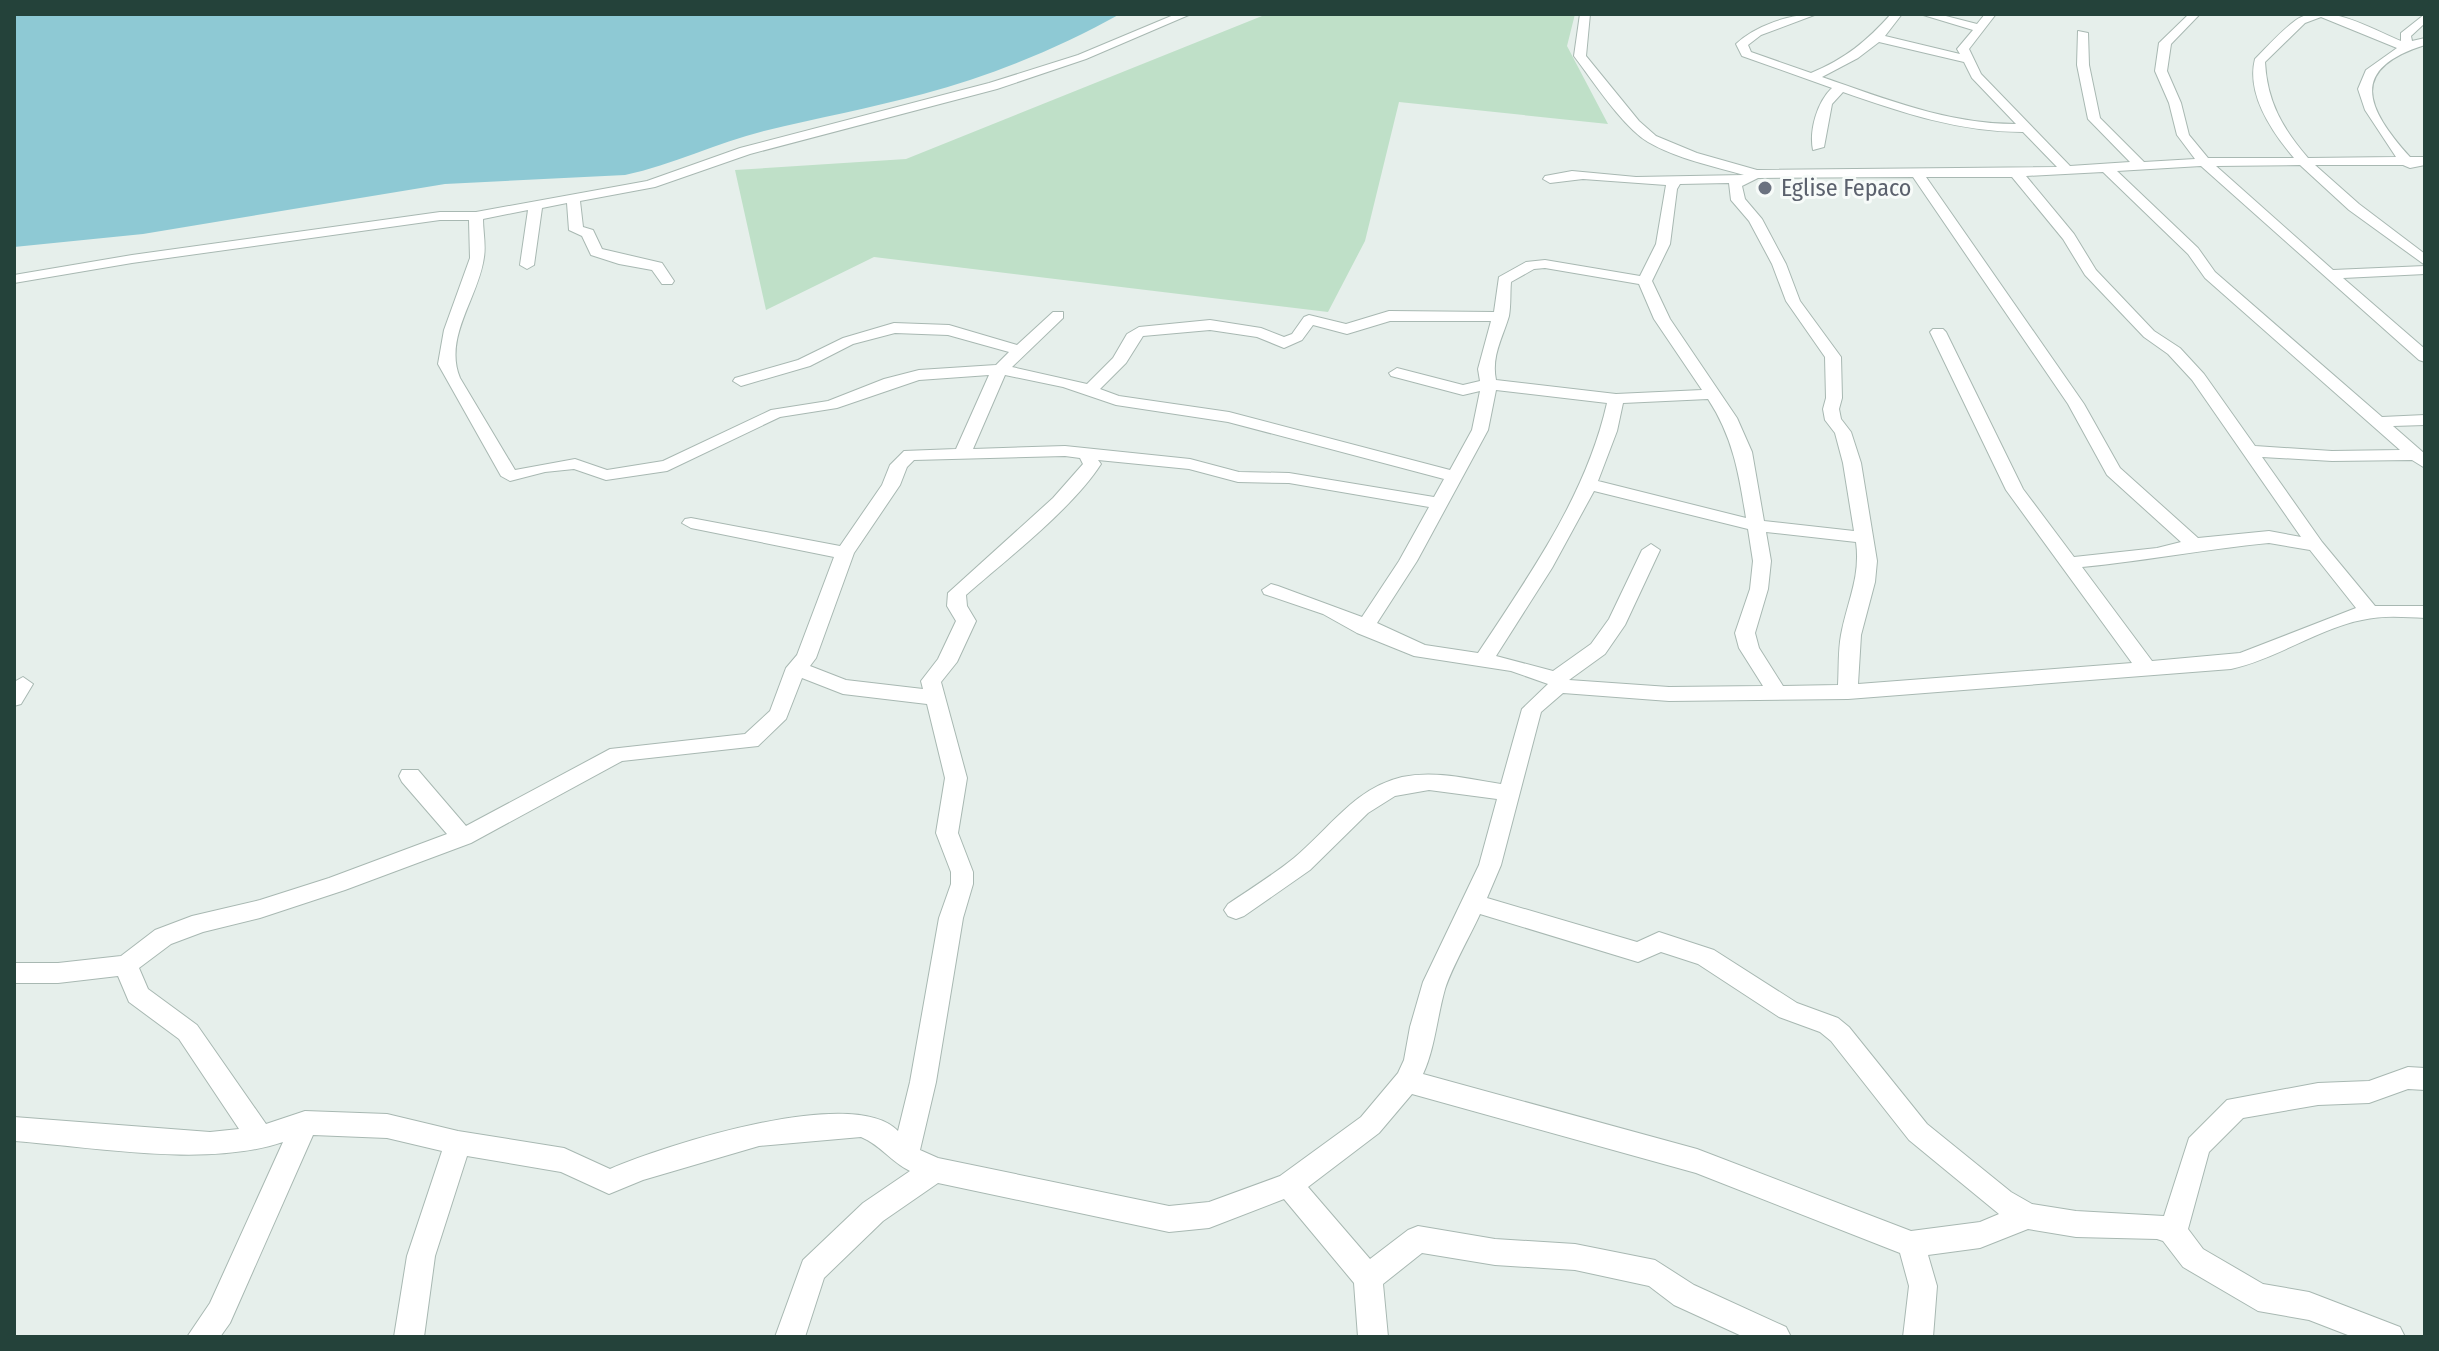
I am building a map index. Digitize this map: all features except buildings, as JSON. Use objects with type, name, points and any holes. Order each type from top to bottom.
[{"type":"street","points":[[14,279],[132,259],[440,216],[476,216],[650,184],[745,151],[993,86],[1082,57],[1186,14]]},
{"type":"street","points":[[1585,14],[1580,56],[1635,124],[1652,139],[1670,148],[1748,176]]},
{"type":"street","points":[[1812,14],[1757,33],[1742,44],[1746,54],[1941,120],[1988,128],[2027,128]]},
{"type":"street","points":[[1811,77],[1840,63],[1878,38],[1886,23],[1897,14]]},
{"type":"street","points":[[1925,14],[1980,28]]},
{"type":"street","points":[[1991,14],[1963,49],[1976,75],[2065,168]]},
{"type":"street","points":[[2195,14],[2165,43],[2161,71],[2175,103],[2183,135],[2204,162],[2425,357]]},
{"type":"street","points":[[2407,46],[2321,14],[2301,21],[2259,61],[2261,91],[2277,128],[2303,162],[2425,261]]},
{"type":"street","points":[[2407,46],[2405,35],[2425,17]]},
{"type":"street","points":[[2082,33],[2083,65],[2094,119],[2140,165]]},
{"type":"street","points":[[1878,38],[1969,60]]},
{"type":"street","points":[[2425,41],[2407,46],[2373,71],[2365,79],[2363,91],[2370,109],[2405,160],[2425,174]]},
{"type":"street","points":[[1818,147],[1825,104],[1836,90],[1842,88]]},
{"type":"street","points":[[1550,179],[1582,174],[1632,181],[1748,176],[2016,173],[2204,162],[2425,161]]},
{"type":"street","points":[[2105,167],[2193,251],[2216,281],[2420,459]]},
{"type":"street","points":[[2016,173],[2069,237],[2090,272],[2149,334],[2174,351],[2198,377],[2316,546],[2369,611]]},
{"type":"street","points":[[1917,174],[2076,404],[2113,471],[2194,544]]},
{"type":"street","points":[[1748,176],[1735,184],[1738,200],[1755,219],[1779,264],[1793,301],[1833,357],[1833,420],[1843,432],[1852,463],[1866,538],[1866,582],[1851,635],[1848,692]]},
{"type":"street","points":[[1645,281],[1663,244],[1670,189],[1677,179]]},
{"type":"street","points":[[573,200],[576,230],[588,233],[596,252],[619,260],[657,266],[667,281]]},
{"type":"street","points":[[527,265],[536,205]]},
{"type":"street","points":[[476,216],[477,258],[452,330],[446,364],[510,476],[545,467],[575,464],[606,475],[667,466],[777,413],[831,405],[890,382],[919,375],[1000,369],[1050,378],[1146,406],[1229,417],[1453,476]]},
{"type":"street","points":[[1364,628],[1408,561],[1480,430],[1489,384],[1486,369],[1488,354],[1494,329],[1501,317],[1504,280],[1531,265],[1577,267],[1645,281]]},
{"type":"street","points":[[2330,274],[2425,270]]},
{"type":"street","points":[[1645,281],[1662,319],[1729,418],[1744,452],[1762,561],[1759,589],[1745,633],[1749,648],[1777,692]]},
{"type":"street","points":[[964,454],[966,441],[1000,369],[1058,315]]},
{"type":"street","points":[[1089,391],[1120,360],[1132,337],[1139,332],[1210,325],[1261,333],[1284,343],[1297,337],[1309,320],[1347,329],[1389,316],[1501,317]]},
{"type":"street","points":[[741,381],[804,363],[866,334],[909,326],[949,330],[1017,350]]},
{"type":"street","points":[[1938,332],[1963,377],[1966,391],[2015,490],[2147,669]]},
{"type":"street","points":[[1397,373],[1463,390],[1489,384],[1616,399],[1713,394]]},
{"type":"street","points":[[1484,659],[1543,567],[1588,484],[1614,415],[1616,399]]},
{"type":"street","points":[[2380,422],[2425,420]]},
{"type":"street","points":[[14,973],[58,973],[126,965],[163,937],[337,884],[463,837],[572,781],[617,754],[751,741],[779,714],[796,668],[806,658],[845,553],[891,485],[903,460],[910,455],[1065,451],[1088,456],[1190,464],[1238,477],[1289,478],[1439,503]]},
{"type":"street","points":[[2249,451],[2420,459]]},
{"type":"street","points":[[905,1156],[923,1082],[951,918],[962,884],[962,872],[947,833],[956,778],[931,681],[947,662],[966,621],[957,606],[957,593],[1083,478],[1092,464],[1088,456]]},
{"type":"street","points":[[1588,484],[1758,526],[1866,538]]},
{"type":"street","points":[[691,523],[845,553]]},
{"type":"street","points":[[2068,563],[2158,554],[2194,544],[2269,537],[2316,546]]},
{"type":"street","points":[[14,1129],[210,1144],[260,1138],[305,1123],[387,1126],[458,1143],[564,1160],[609,1182],[639,1169],[759,1134],[862,1125],[884,1134],[905,1156],[935,1170],[1169,1219],[1209,1215],[1289,1185],[1370,1125],[1407,1081],[1417,1060],[1422,1027],[1435,982],[1490,865],[1532,709],[1557,682],[1598,649],[1631,596],[1651,550]]},
{"type":"street","points":[[1271,590],[1330,610],[1364,628],[1421,651],[1484,659],[1557,682],[1669,694],[1848,692],[2245,659],[2369,611],[2425,612]]},
{"type":"street","points":[[796,668],[843,687],[937,698]]},
{"type":"street","points":[[410,776],[463,837]]},
{"type":"street","points":[[1236,910],[1304,863],[1359,808],[1385,790],[1407,784],[1433,783],[1508,793]]},
{"type":"street","points":[[1474,903],[1638,952],[1659,942],[1706,957],[1788,1010],[1829,1025],[1840,1034],[1918,1132],[2001,1201],[2028,1216],[2076,1224],[2157,1226],[2173,1232],[2193,1258],[2258,1297],[2309,1306],[2390,1337]]},
{"type":"street","points":[[126,965],[138,995],[188,1032],[260,1138]]},
{"type":"street","points":[[2173,1232],[2198,1146],[2236,1108],[2318,1094],[2369,1092],[2408,1078],[2425,1079]]},
{"type":"street","points":[[1407,1081],[1697,1161],[1911,1244],[1980,1235],[2028,1216]]},
{"type":"street","points":[[202,1337],[220,1313],[305,1123]]},
{"type":"street","points":[[409,1337],[421,1256],[458,1143]]},
{"type":"street","points":[[790,1337],[813,1270],[873,1212],[935,1170]]},
{"type":"street","points":[[1289,1185],[1368,1278],[1373,1337]]},
{"type":"street","points":[[1368,1278],[1418,1239],[1495,1252],[1575,1257],[1660,1276],[1684,1295],[1776,1337]]},
{"type":"street","points":[[1911,1244],[1923,1286],[1918,1337]]},
{"type":"green space","points":[[1267,14],[1575,14],[1567,46],[1608,124],[1399,102],[1365,241],[1328,312],[874,257],[766,310],[735,170],[906,159]]},
{"type":"water","points":[[14,14],[1120,14],[1049,50],[974,79],[764,131],[625,175],[445,184],[143,234],[14,247]]},
{"type":"place","name":"Eglise Fepaco","points":[[1765,188]]}]
